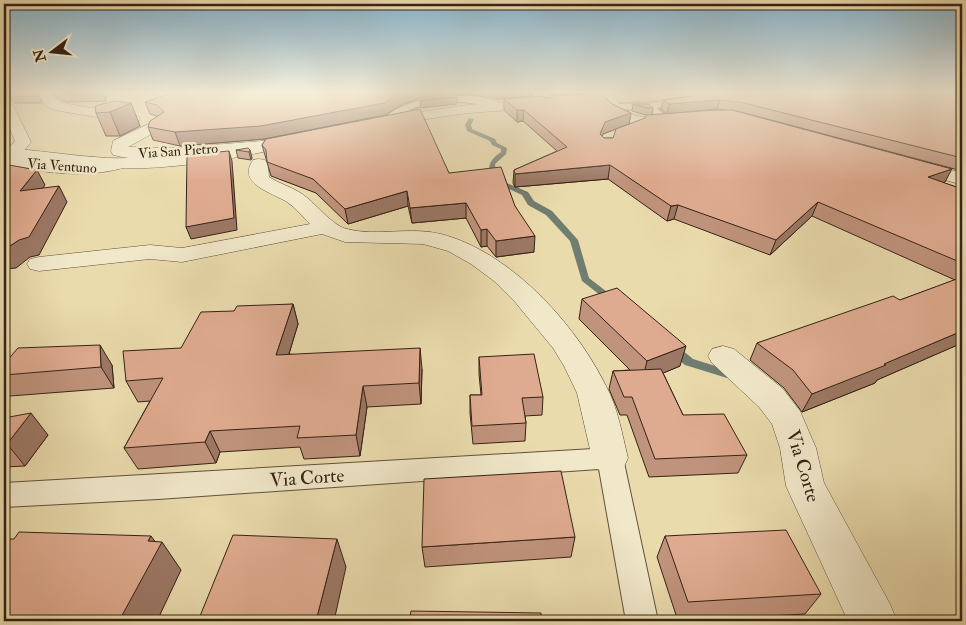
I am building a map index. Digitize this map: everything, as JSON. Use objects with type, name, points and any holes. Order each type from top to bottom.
[{"type":"street","points":[[7,156],[22,142],[15,122]]},
{"type":"street","name":"Via San Pietro","points":[[156,122],[159,124],[132,140],[118,145],[119,152],[134,154],[260,155]]},
{"type":"street","points":[[633,122],[636,125],[653,122]]},
{"type":"street","points":[[311,137],[260,155],[258,175],[261,181],[293,197],[326,228],[336,233],[347,236],[409,236],[445,241],[471,254],[507,280],[552,327],[577,361],[597,405],[610,458]]},
{"type":"street","name":"Via Ventuno","points":[[7,156],[86,171],[100,170],[120,164],[260,155]]},
{"type":"street","points":[[897,160],[962,179]]},
{"type":"street","points":[[39,264],[150,252],[182,255],[326,228]]},
{"type":"street","name":"Via Corte","points":[[723,356],[771,398],[788,420],[798,448],[805,486],[873,621]]},
{"type":"lane","name":"Via Corte","points":[[4,495],[610,458]]},
{"type":"lane","points":[[610,458],[642,621]]},
{"type":"building","points":[[150,122],[282,122],[261,126],[175,132],[148,127]]},
{"type":"building","points":[[352,122],[426,122],[449,173],[501,167],[515,206],[535,236],[496,241],[487,229],[481,230],[466,203],[410,208],[407,191],[345,209],[313,179],[267,162],[266,150],[262,145],[266,139]]},
{"type":"building","points":[[538,122],[605,122],[600,134],[604,138],[613,138],[616,129],[634,122],[777,122],[952,169],[928,177],[962,189],[962,263],[818,202],[776,240],[678,205],[671,206],[610,165],[515,174],[514,170],[567,147]]},
{"type":"building","points":[[820,122],[962,122],[962,158]]},
{"type":"building","points":[[248,148],[249,152],[236,150]]},
{"type":"building","points":[[229,151],[234,218],[186,227],[187,155]]},
{"type":"building","points":[[9,165],[37,170],[20,191],[59,186],[29,237],[19,240],[4,250],[4,170]]},
{"type":"building","points":[[962,277],[962,331],[884,364],[886,365],[812,394],[793,370],[757,343],[893,296],[900,300]]},
{"type":"building","points":[[617,288],[686,346],[647,361],[582,299]]},
{"type":"building","points":[[293,304],[276,355],[420,348],[419,383],[363,386],[356,435],[297,438],[300,426],[210,431],[205,442],[124,448],[163,378],[126,381],[123,351],[181,348],[201,312],[234,311],[237,306]]},
{"type":"building","points":[[100,345],[101,367],[4,375],[4,364],[18,348]]},
{"type":"building","points":[[534,354],[543,397],[522,398],[526,423],[472,426],[470,395],[482,395],[479,357]]},
{"type":"building","points":[[661,369],[683,415],[724,414],[747,455],[655,459],[632,397],[624,397],[613,371]]},
{"type":"building","points":[[31,413],[7,444],[4,445],[4,418]]},
{"type":"building","points":[[561,471],[575,537],[422,547],[424,479]]},
{"type":"building","points":[[786,530],[821,594],[688,602],[665,536]]},
{"type":"building","points":[[19,532],[151,536],[148,541],[162,542],[119,621],[4,621],[4,539],[14,539]]},
{"type":"building","points":[[233,535],[337,539],[316,621],[198,621]]},
{"type":"building","points":[[411,611],[541,613],[542,621],[409,621]]},
{"type":"waterway","points":[[469,122],[469,130],[493,140],[494,144],[504,148],[504,153],[492,164],[494,180],[525,194],[531,203],[549,213],[574,240],[585,279],[612,300]]},
{"type":"waterway","points":[[672,348],[689,362],[727,374]]}]
